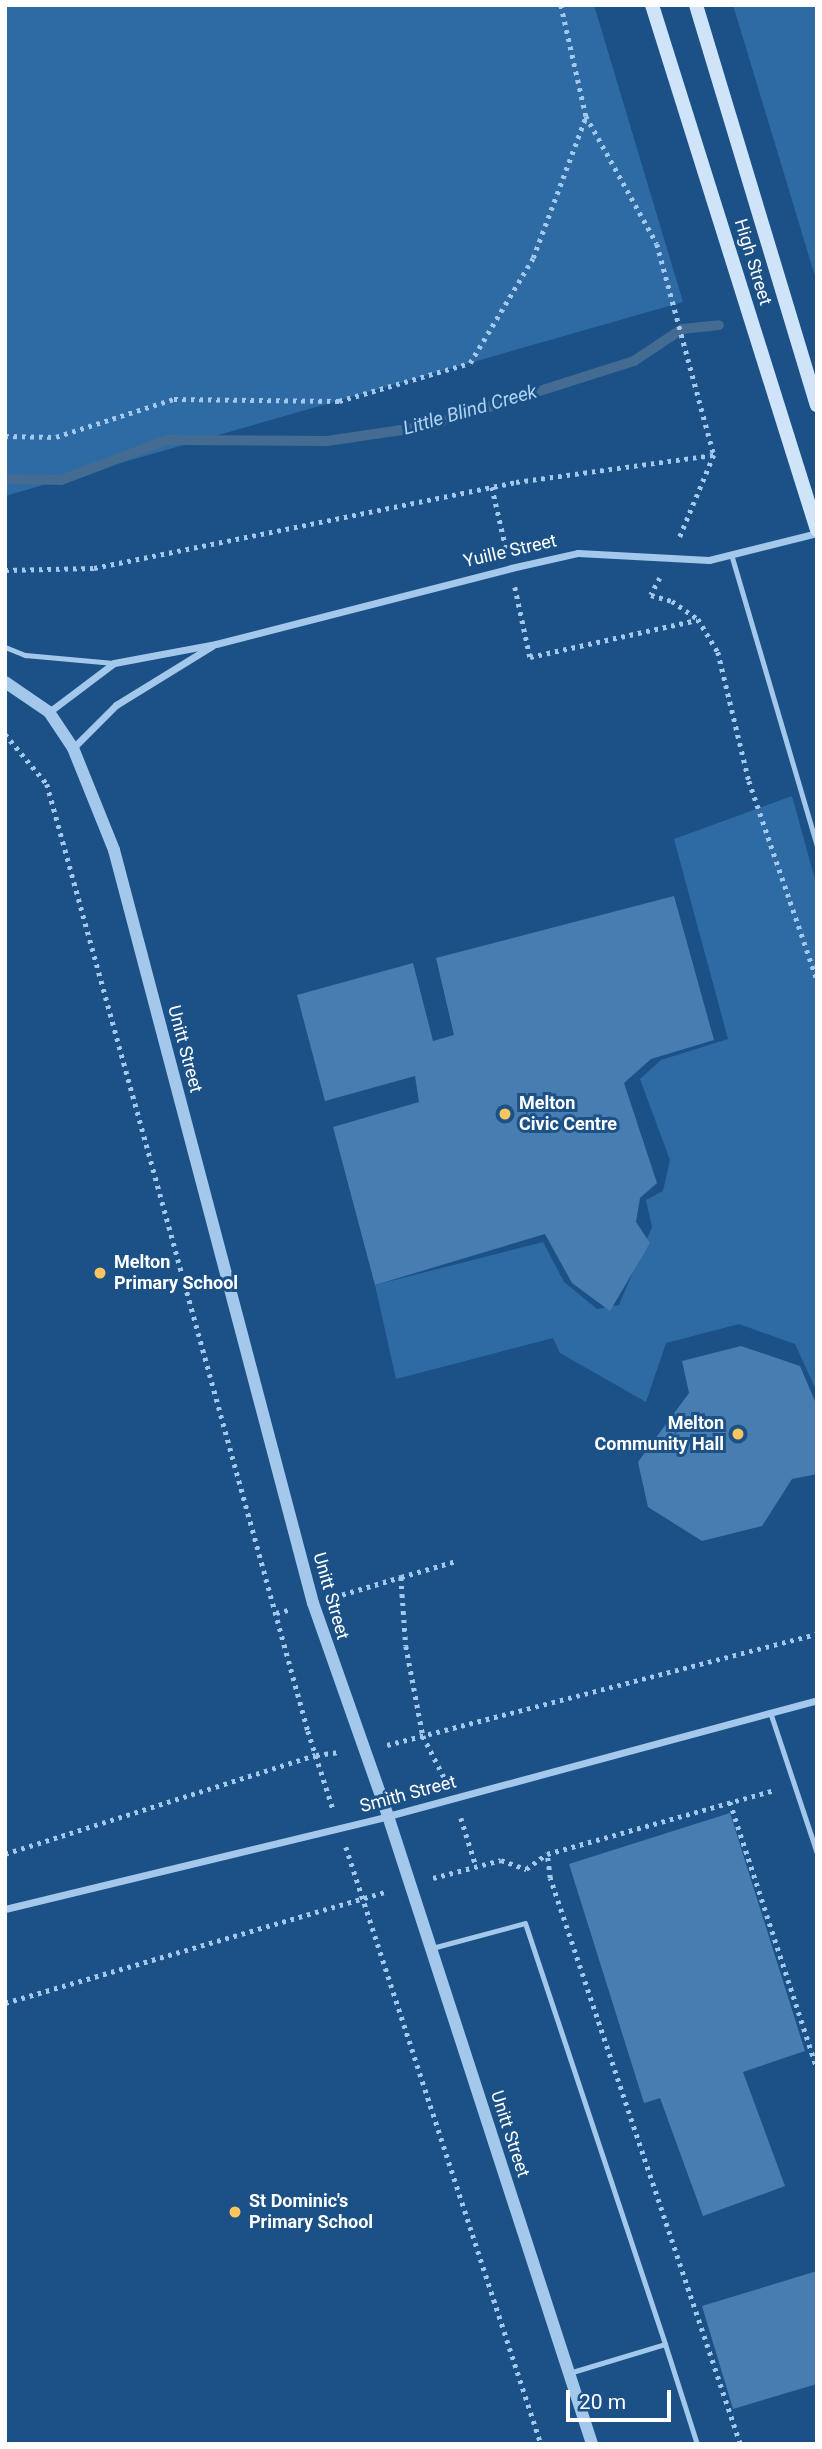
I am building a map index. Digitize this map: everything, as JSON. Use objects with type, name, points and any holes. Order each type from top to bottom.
[{"type":"main road","name":"High Street","points":[[652,5],[817,531]]},
{"type":"main road","name":"High Street","points":[[696,5],[817,405]]},
{"type":"street","name":"Yuille Street","points":[[50,712],[114,663],[216,644],[511,568],[579,553],[670,560],[731,554],[817,531]]},
{"type":"street","name":"Yuille Street","points":[[73,748],[116,705],[216,644]]},
{"type":"street","points":[[5,682],[50,712],[73,748]]},
{"type":"street","name":"Unitt Street","points":[[73,748],[114,850],[313,1603],[411,1884],[592,2444]]},
{"type":"street","name":"Smith Street","points":[[5,1909],[388,1816],[817,1700]]},
{"type":"lane","points":[[731,554],[817,846]]},
{"type":"lane","points":[[5,647],[25,655],[114,663]]},
{"type":"lane","points":[[770,1712],[817,1853]]},
{"type":"lane","points":[[432,1948],[526,1923],[697,2444]]},
{"type":"lane","points":[[569,2373],[665,2344]]},
{"type":"path","points":[[561,5],[586,116],[629,189],[657,244],[715,455],[670,560],[651,595],[672,601],[698,620],[718,652],[749,782],[817,980]]},
{"type":"path","points":[[5,436],[55,437],[174,399],[339,401],[470,363],[533,258],[586,116]]},
{"type":"path","points":[[5,570],[94,568],[492,487],[715,455]]},
{"type":"path","points":[[492,487],[530,657],[698,620]]},
{"type":"path","points":[[5,734],[47,784],[316,1755],[541,2444]]},
{"type":"path","points":[[276,1613],[456,1561]]},
{"type":"path","points":[[401,1577],[406,1646],[424,1736]]},
{"type":"path","points":[[5,1854],[316,1755],[363,1749],[424,1736],[817,1634]]},
{"type":"path","points":[[5,2003],[362,1897],[501,1860],[526,1869],[547,1854],[794,1784]]},
{"type":"path","points":[[730,1802],[817,2068]]},
{"type":"path","points":[[547,1854],[550,1878],[740,2444]]},
{"type":"shaded area","points":[[5,5],[594,5],[683,302],[5,496]]},
{"type":"shaded area","points":[[733,5],[817,5],[817,283],[756,81]]},
{"type":"shaded area","points":[[792,796],[817,887],[817,1392],[795,1344],[739,1324],[666,1343],[646,1402],[560,1353],[553,1338],[396,1379],[375,1285],[543,1242],[564,1282],[597,1309],[619,1305],[652,1227],[646,1200],[663,1191],[670,1160],[640,1079],[661,1060],[728,1039],[674,839]]},
{"type":"building","name":"Melton Civic Centre","points":[[674,896],[714,1040],[651,1059],[624,1083],[657,1183],[640,1198],[636,1222],[650,1243],[610,1311],[572,1283],[545,1234],[375,1285],[333,1127],[419,1102],[415,1076],[325,1101],[297,995],[413,963],[433,1041],[454,1035],[436,958]]},
{"type":"building","name":"Melton Community Hall","points":[[741,1346],[800,1366],[817,1406],[817,1474],[792,1479],[762,1526],[702,1541],[648,1507],[638,1462],[689,1393],[682,1361]]},
{"type":"building","points":[[730,1813],[805,2051],[743,2072],[785,2186],[703,2216],[660,2098],[644,2103],[569,1864]]},
{"type":"building","points":[[817,2271],[817,2384],[733,2409],[702,2306]]},
{"type":"waterway","name":"Little Blind Creek","points":[[5,479],[61,480],[167,440],[327,441],[429,426],[634,361],[682,329],[719,325]]},
{"type":"place","name":"Melton Civic Centre","points":[[505,1114]]},
{"type":"place","name":"Melton Primary School","points":[[100,1273]]},
{"type":"place","name":"Melton Community Hall","points":[[738,1434]]},
{"type":"place","name":"St Dominic's Primary School","points":[[235,2212]]}]
